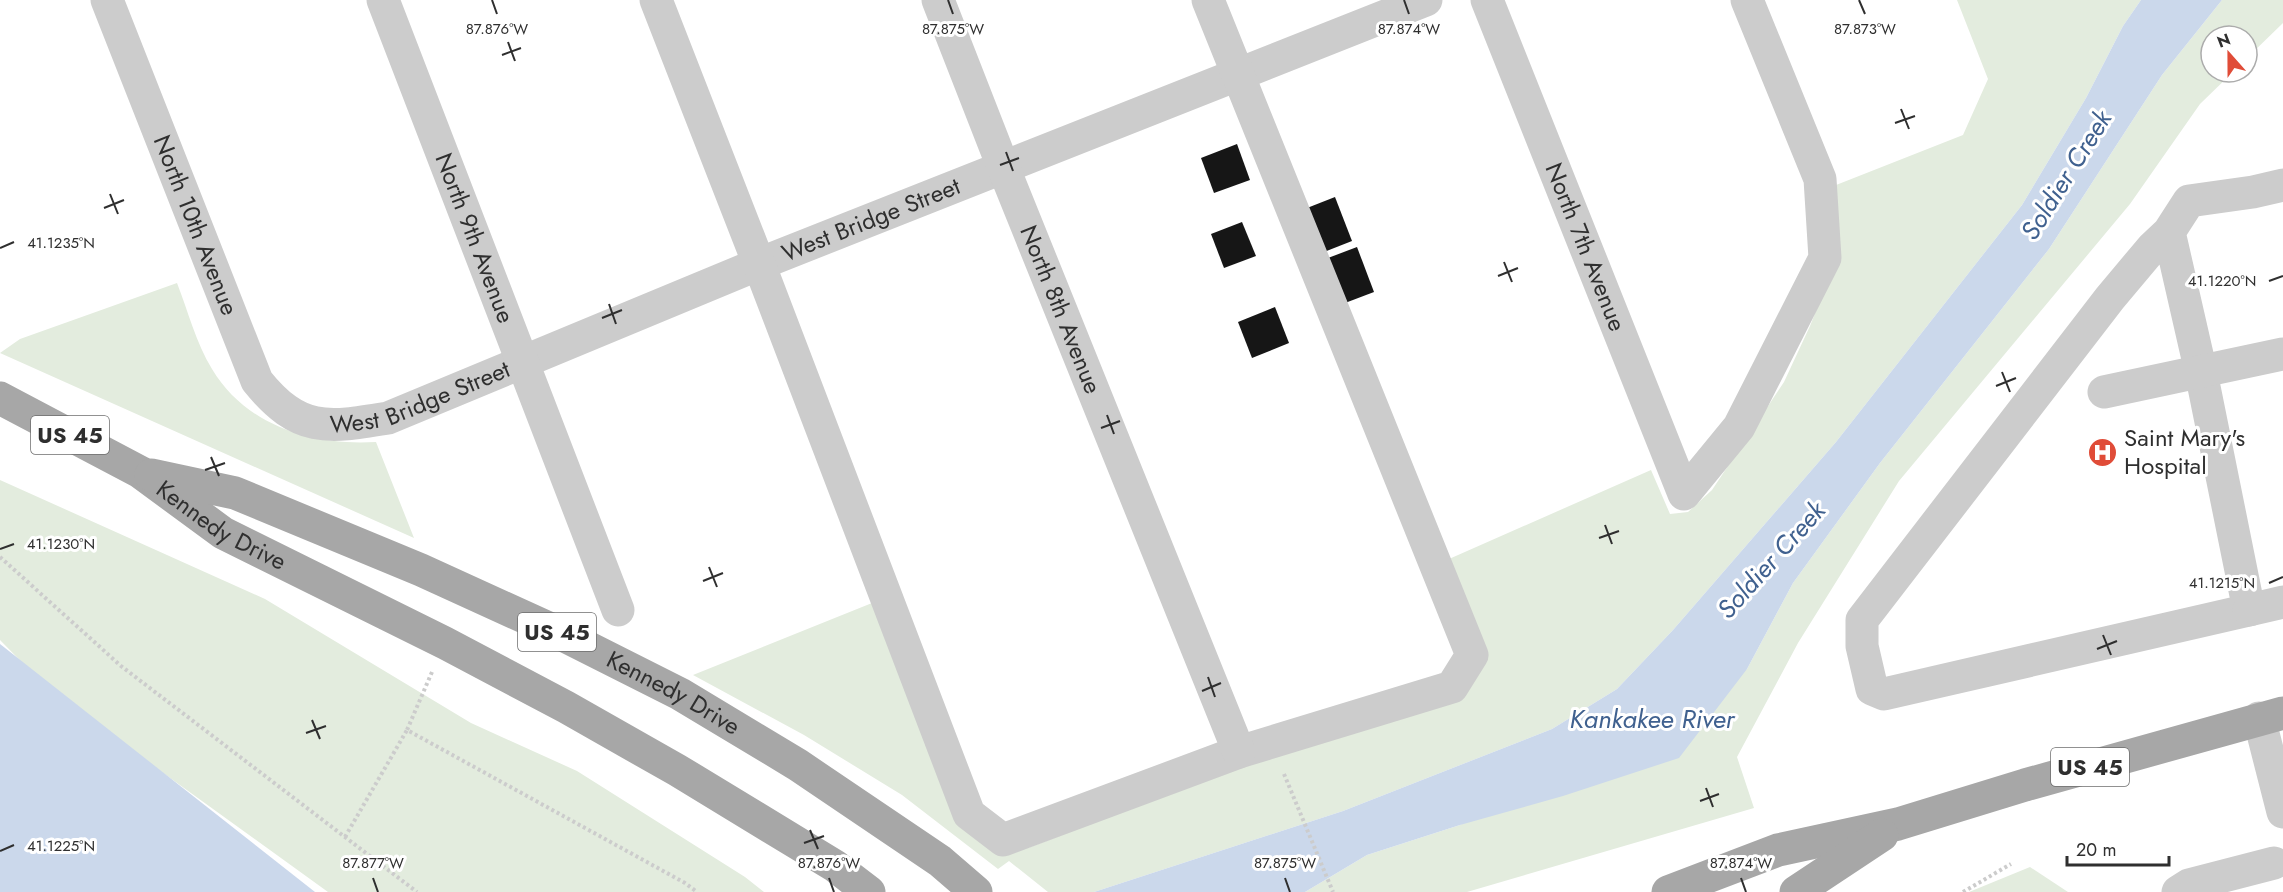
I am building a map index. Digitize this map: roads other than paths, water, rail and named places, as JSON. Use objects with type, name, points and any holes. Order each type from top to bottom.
[{"type":"main road","name":"Kennedy Drive","points":[[0,398],[141,472],[223,533],[445,643],[678,770],[835,866],[868,891]]},
{"type":"main road","name":"Kennedy Drive","points":[[141,472],[235,493],[422,570],[555,631],[680,694],[778,753],[939,861],[976,892]]},
{"type":"main road","name":"US 45","points":[[1668,892],[1778,850],[1898,824],[2271,716]]},
{"type":"main road","name":"US 45","points":[[1796,892],[1898,824]]},
{"type":"street","name":"North 10th Avenue","points":[[107,0],[257,381],[272,399],[288,412],[314,424]]},
{"type":"street","name":"North 9th Avenue","points":[[383,0],[618,610]]},
{"type":"street","points":[[656,0],[969,814],[1003,840],[1239,752],[1452,687],[1472,655],[1208,0]]},
{"type":"street","name":"North 8th Avenue","points":[[938,0],[1239,752]]},
{"type":"street","name":"West Bridge Street","points":[[314,424],[353,424],[388,418],[759,264],[1004,169],[1426,0]]},
{"type":"street","name":"North 7th Avenue","points":[[1487,0],[1684,494],[1739,427],[1825,258],[1820,179],[1747,0]]},
{"type":"street","points":[[2283,185],[2253,192],[2189,201],[2169,232],[2152,248],[2110,298],[1862,620],[1865,657],[1872,689],[1884,694],[2283,602]]},
{"type":"street","points":[[2169,232],[2201,372],[2249,610]]},
{"type":"street","points":[[2104,392],[2201,372],[2282,362]]},
{"type":"street","points":[[2271,716],[2283,812]]},
{"type":"street","points":[[2178,892],[2189,885],[2274,863]]},
{"type":"water","name":"Kankakee River","points":[[2141,0],[2222,0],[2203,24],[2199,24],[2199,29],[2162,75],[2049,249],[1880,463],[1793,583],[1747,669],[1679,758],[1563,796],[1460,825],[1367,855],[1305,892],[1094,892],[1343,811],[1552,729],[1617,689],[1673,630],[1836,442],[2022,205],[2086,98],[2123,26]]},
{"type":"water","points":[[0,644],[315,892],[0,892]]},
{"type":"place","name":"Saint Mary's Hospital","points":[[2103,452]]},
{"type":"water label","name":"Soldier Creek","points":[[2066,175]]},
{"type":"water label","name":"Soldier Creek","points":[[1771,560]]}]
